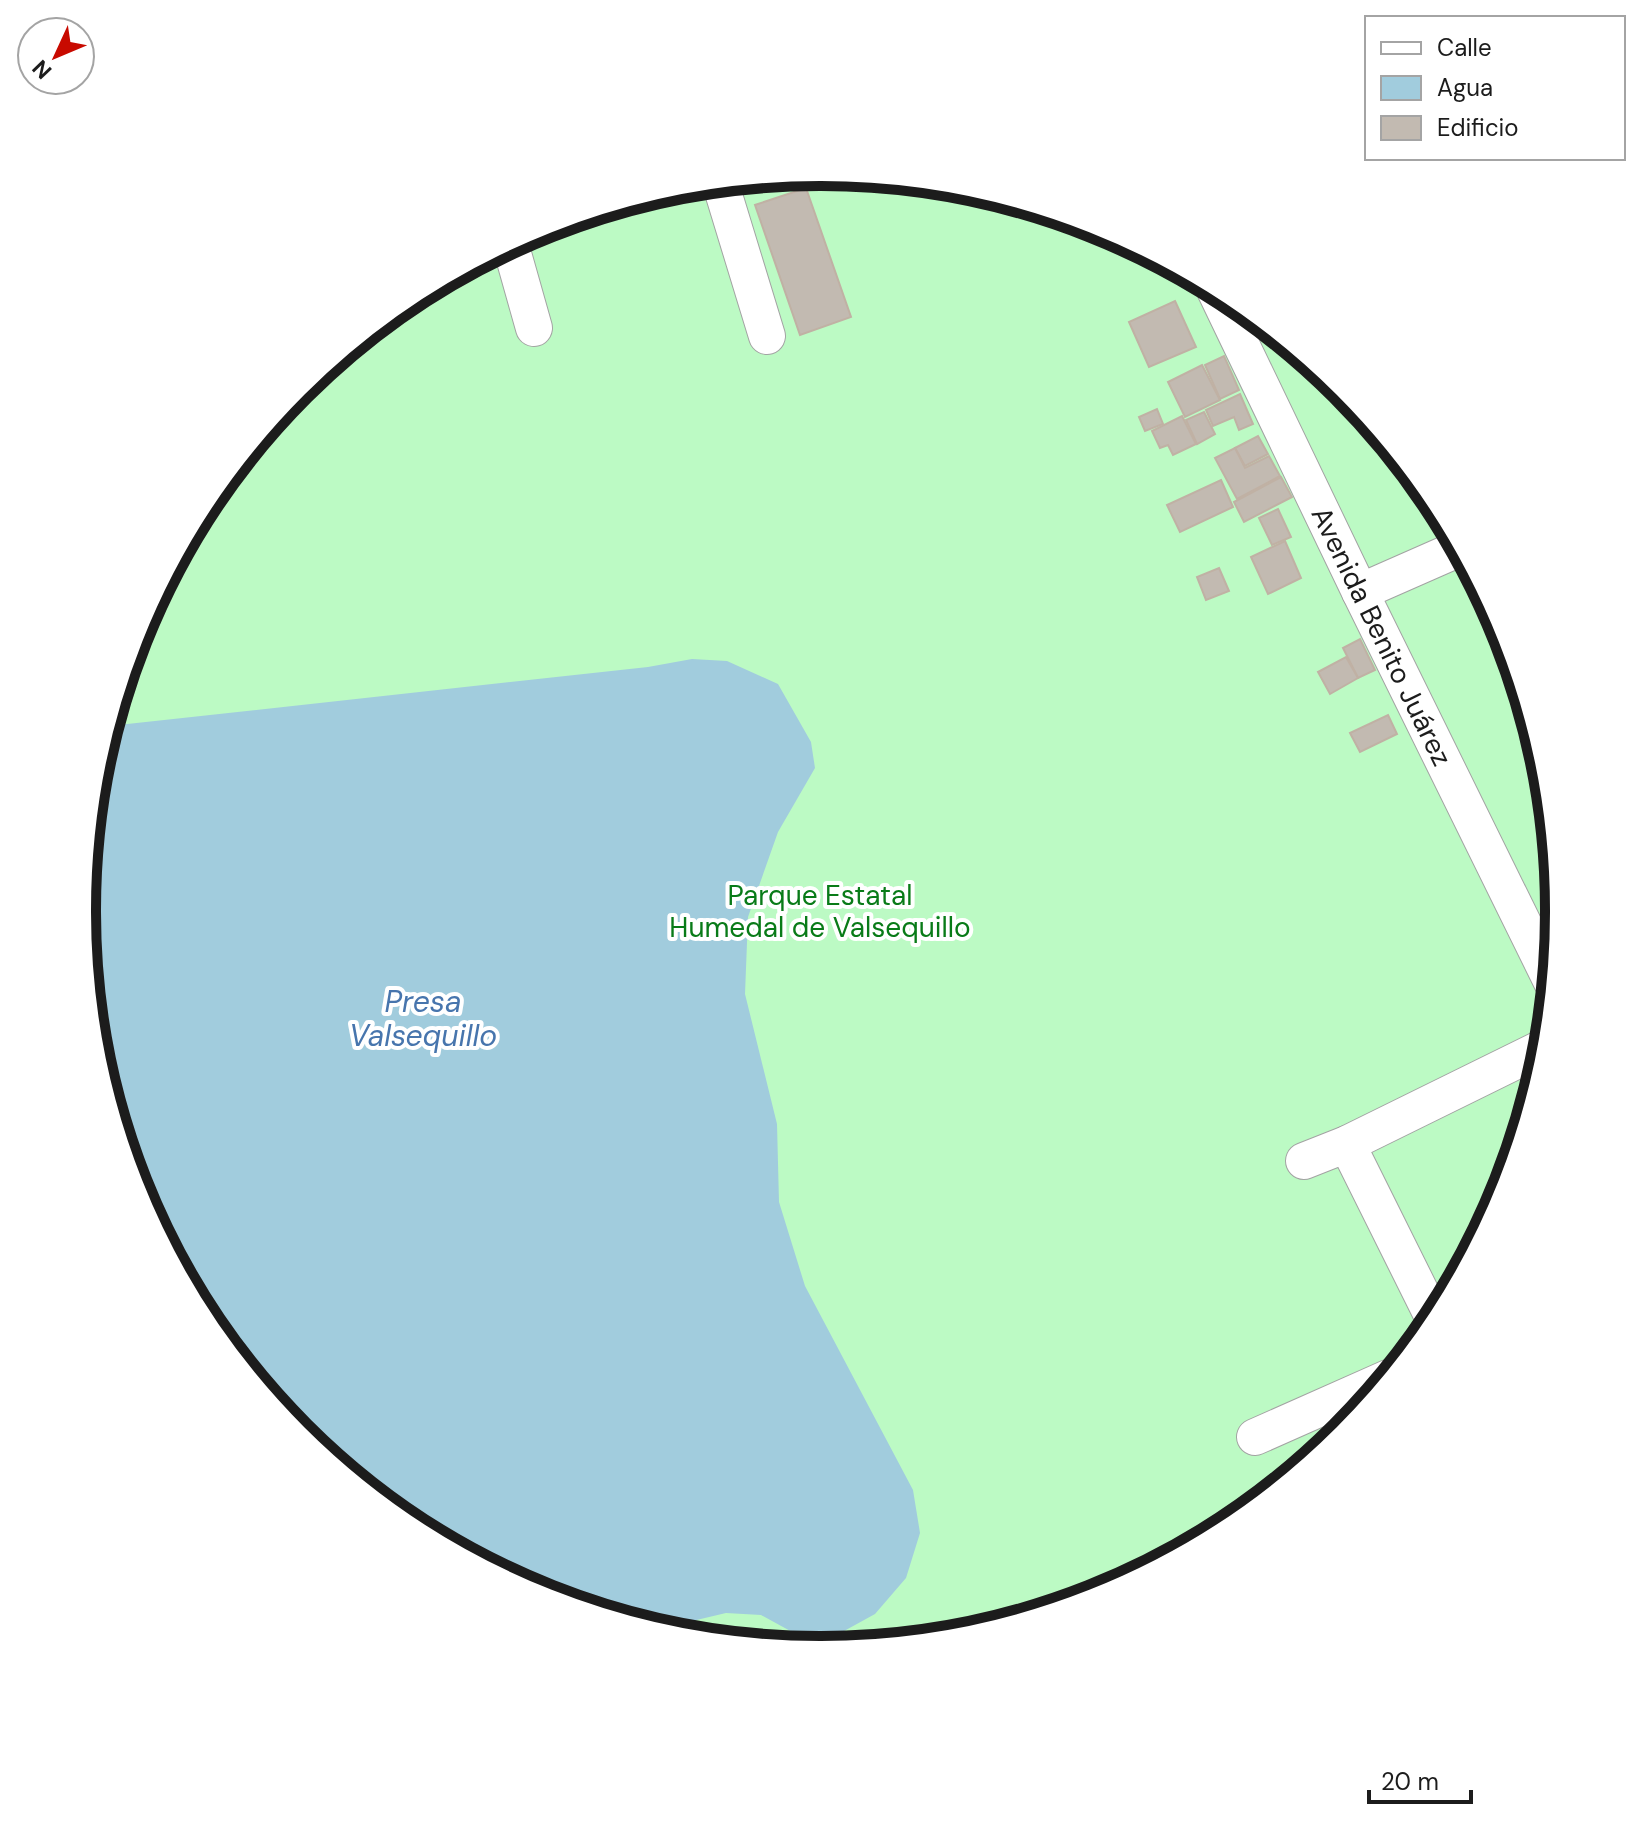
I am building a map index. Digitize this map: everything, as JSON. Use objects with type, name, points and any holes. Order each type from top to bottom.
[{"type":"street","points":[[723,193],[767,336]]},
{"type":"street","points":[[513,255],[534,328]]},
{"type":"street","name":"Avenida Benito Juárez","points":[[1225,310],[1543,963]]},
{"type":"street","points":[[1360,592],[1450,552]]},
{"type":"street","points":[[1304,1161],[1347,1144],[1531,1054]]},
{"type":"street","points":[[1347,1144],[1428,1306]]},
{"type":"street","points":[[1255,1437],[1366,1388]]},
{"type":"green space","name":"Parque Estatal Humedal de Valsequillo","points":[[820,186],[868,188],[962,200],[1008,211],[1053,225],[1141,261],[1183,284],[1262,336],[1298,366],[1365,433],[1423,508],[1448,549],[1490,634],[1507,678],[1531,770],[1539,816],[1545,911],[1543,958],[1539,1006],[1520,1099],[1507,1144],[1470,1231],[1423,1314],[1395,1352],[1365,1389],[1298,1456],[1262,1486],[1183,1538],[1141,1561],[1053,1597],[962,1622],[915,1629],[820,1636],[773,1634],[679,1622],[633,1611],[588,1597],[500,1561],[458,1538],[379,1486],[343,1456],[276,1389],[218,1314],[193,1273],[151,1188],[134,1144],[110,1052],[102,1006],[96,911],[98,864],[102,816],[121,723],[134,678],[171,591],[218,508],[246,470],[276,433],[343,366],[379,336],[458,284],[500,261],[588,225],[679,200],[726,193]]},
{"type":"water","name":"Presa Valsequillo","points":[[692,659],[727,661],[778,684],[811,742],[815,768],[778,832],[748,917],[745,994],[777,1124],[779,1202],[805,1286],[913,1490],[920,1533],[906,1578],[875,1614],[836,1635],[794,1633],[761,1615],[726,1613],[679,1622],[588,1597],[500,1561],[458,1538],[379,1486],[343,1456],[276,1389],[218,1314],[193,1273],[151,1188],[134,1144],[110,1052],[102,1006],[96,911],[102,816],[121,725],[648,667]]},
{"type":"building","points":[[806,188],[851,317],[800,335],[755,205]]},
{"type":"building","points":[[1175,301],[1196,347],[1149,367],[1129,322]]},
{"type":"building","points":[[1224,356],[1239,390],[1220,399],[1205,365]]},
{"type":"building","points":[[1202,365],[1220,400],[1185,417],[1168,382]]},
{"type":"building","points":[[1240,394],[1253,424],[1239,430],[1234,417],[1213,426],[1206,410]]},
{"type":"building","points":[[1157,409],[1163,424],[1145,431],[1139,417]]},
{"type":"building","points":[[1204,412],[1215,434],[1197,444],[1186,420]]},
{"type":"building","points":[[1182,416],[1196,444],[1173,455],[1168,445],[1160,448],[1152,431]]},
{"type":"building","points":[[1258,436],[1268,454],[1245,466],[1235,448]]},
{"type":"building","points":[[1235,448],[1245,468],[1269,456],[1280,476],[1237,499],[1215,458]]},
{"type":"building","points":[[1281,477],[1292,497],[1244,522],[1234,502]]},
{"type":"building","points":[[1221,480],[1233,507],[1180,532],[1167,505]]},
{"type":"building","points":[[1278,509],[1291,537],[1272,545],[1259,518]]},
{"type":"building","points":[[1285,541],[1301,578],[1268,594],[1251,557]]},
{"type":"building","points":[[1219,568],[1229,591],[1206,600],[1197,577]]},
{"type":"building","points":[[1360,639],[1375,670],[1358,678],[1343,648]]},
{"type":"building","points":[[1346,657],[1358,678],[1330,694],[1318,672]]},
{"type":"building","points":[[1388,715],[1397,734],[1360,752],[1350,733]]}]
